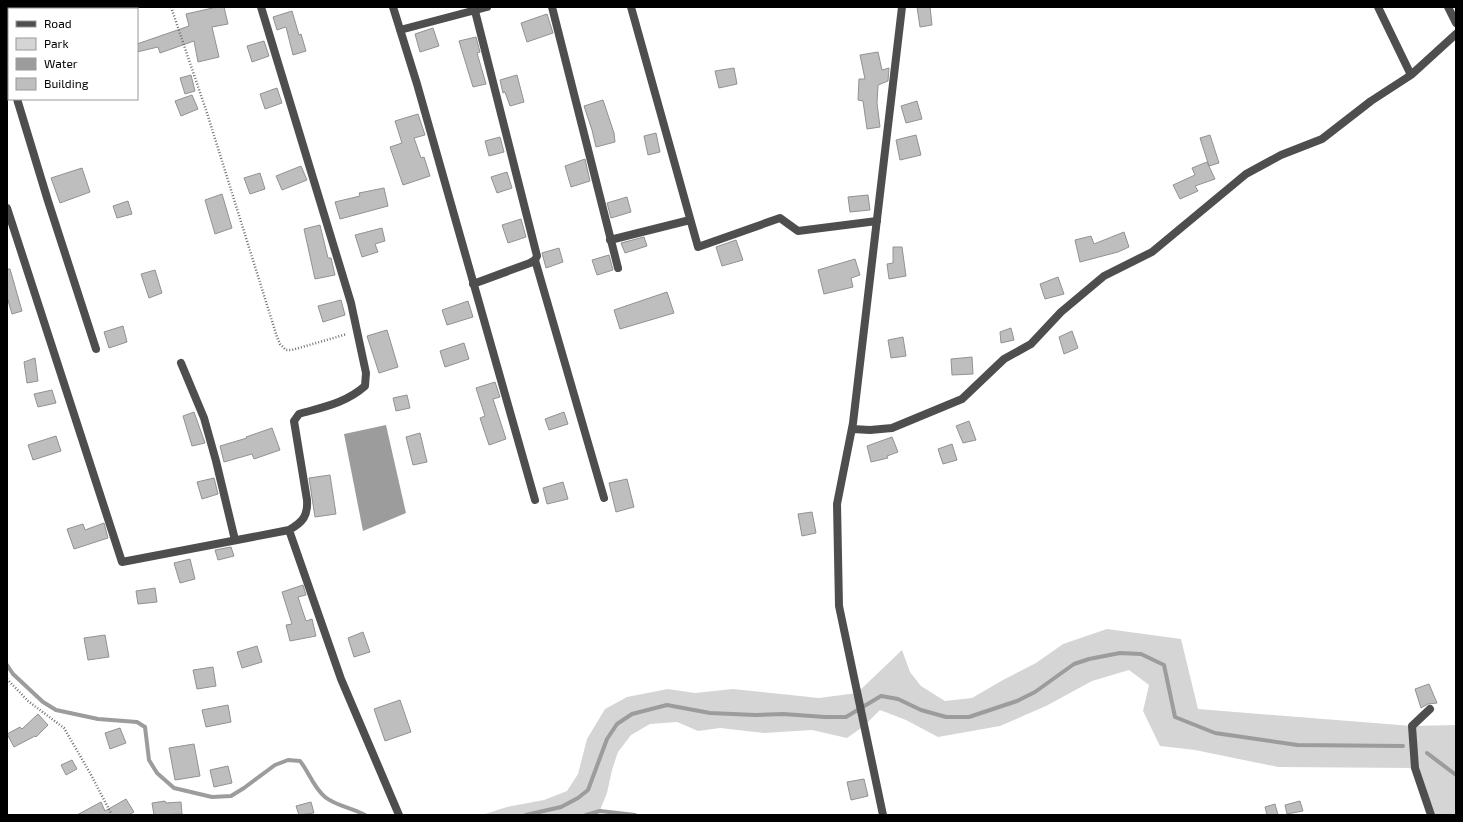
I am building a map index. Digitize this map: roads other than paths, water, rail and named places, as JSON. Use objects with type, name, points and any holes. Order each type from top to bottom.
[{"type":"street","points":[[7,208],[122,562],[289,530],[298,525],[307,511],[307,500],[294,421],[299,414],[347,399],[365,386],[366,373],[351,303],[261,7]]},
{"type":"street","points":[[393,7],[417,84],[535,500]]},
{"type":"street","points":[[400,30],[487,7]]},
{"type":"street","points":[[552,7],[618,268]]},
{"type":"street","points":[[631,7],[698,247],[780,218],[798,231],[877,221]]},
{"type":"street","points":[[883,815],[839,606],[837,504],[852,429],[902,7]]},
{"type":"street","points":[[1378,7],[1411,75]]},
{"type":"street","points":[[1448,7],[1456,23]]},
{"type":"street","points":[[475,9],[537,256],[535,260],[604,498]]},
{"type":"street","points":[[852,429],[870,430],[892,428],[962,399],[1004,359],[1031,344],[1061,312],[1104,276],[1152,252],[1246,174],[1281,155],[1322,139],[1371,101],[1411,75],[1456,34]]},
{"type":"street","points":[[17,100],[96,349]]},
{"type":"street","points":[[610,240],[690,220]]},
{"type":"street","points":[[473,284],[535,260]]},
{"type":"street","points":[[181,363],[204,418],[235,540]]},
{"type":"street","points":[[289,530],[341,678],[399,815]]},
{"type":"street","points":[[1430,709],[1412,726],[1415,768],[1431,815]]},
{"type":"water","points":[[386,425],[406,513],[363,531],[344,434]]},
{"type":"waterway","points":[[526,815],[561,807],[578,798],[588,790],[607,739],[617,724],[632,714],[667,705],[710,713],[846,717],[881,696],[898,699],[921,710],[946,717],[969,717],[1017,701],[1035,692],[1074,664],[1089,659],[1120,653],[1141,654],[1164,665],[1175,717],[1215,733],[1297,745],[1403,746]]},
{"type":"waterway","points":[[7,665],[13,674],[43,702],[56,710],[98,719],[137,722],[145,727],[149,760],[157,773],[174,788],[212,797],[231,796],[275,765],[288,760],[300,761],[317,789],[325,797],[334,803],[365,815]]},
{"type":"waterway","points":[[1427,753],[1456,775]]},
{"type":"waterway","points":[[586,815],[600,811],[635,815]]}]
